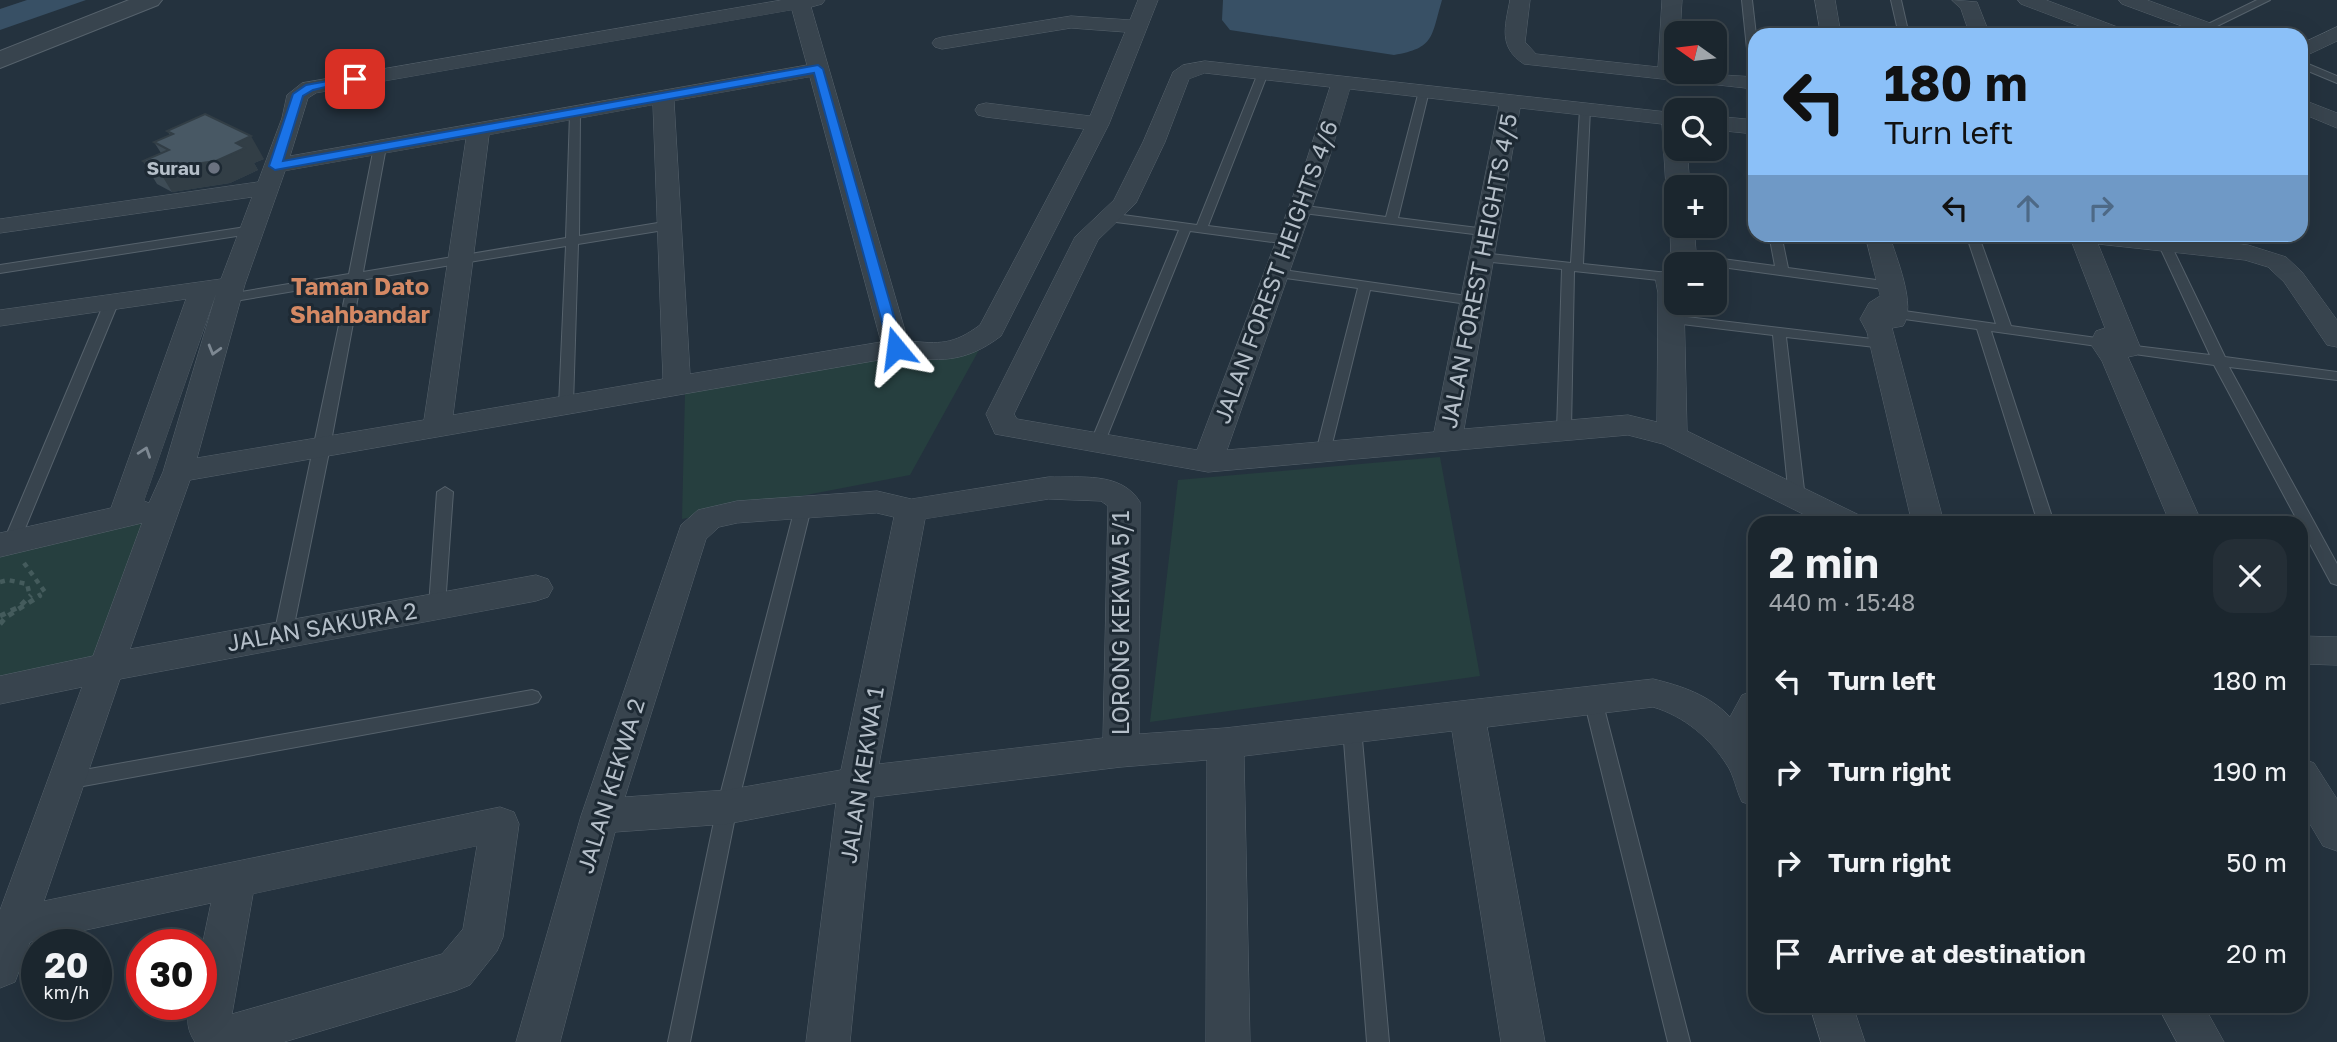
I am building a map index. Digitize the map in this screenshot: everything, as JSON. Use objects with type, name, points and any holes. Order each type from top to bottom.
[{"type":"street","points":[[0,60],[150,0]]},
{"type":"street","points":[[178,472],[896,348],[952,353],[972,346],[991,330],[1098,124],[1148,0]]},
{"type":"street","points":[[1520,0],[1513,42],[1517,52],[1531,60],[1664,74]]},
{"type":"street","points":[[1671,21],[1672,0]]},
{"type":"street","points":[[1823,0],[1829,28]]},
{"type":"street","points":[[1962,0],[1970,6],[1977,28]]},
{"type":"street","points":[[2028,0],[2102,28]]},
{"type":"street","points":[[123,517],[221,290],[252,230],[298,94],[310,88],[808,1],[818,69],[896,348]]},
{"type":"street","points":[[2137,1],[2205,28]]},
{"type":"street","points":[[942,43],[1071,22],[1138,27]]},
{"type":"street","points":[[2308,48],[2337,33]]},
{"type":"street","points":[[1664,118],[1342,81],[1205,67],[1190,69],[1180,76],[1154,142],[1124,203],[1087,237],[1000,414],[1005,427],[1208,462],[1628,425],[1672,436],[1834,516]]},
{"type":"street","points":[[0,226],[271,177],[380,147],[818,69]]},
{"type":"street","points":[[1727,79],[1748,80]]},
{"type":"street","name":"JALAN FOREST HEIGHTS 4/6","points":[[1208,462],[1342,81]]},
{"type":"street","points":[[663,97],[677,386]]},
{"type":"street","name":"JALAN FOREST HEIGHTS 4/5","points":[[1447,443],[1511,100]]},
{"type":"street","points":[[2308,108],[2337,121]]},
{"type":"street","points":[[986,110],[1098,124]]},
{"type":"street","points":[[1727,124],[1748,127]]},
{"type":"street","points":[[437,428],[478,130]]},
{"type":"street","points":[[1878,242],[1927,516]]},
{"type":"street","points":[[2083,242],[2116,346],[2183,516]]},
{"type":"street","points":[[2155,242],[2248,253],[2277,262],[2293,276],[2337,338]]},
{"type":"street","points":[[0,317],[112,301],[221,290]]},
{"type":"street","points":[[0,968],[13,909],[67,781],[178,472],[221,290]]},
{"type":"street","points":[[1672,436],[1675,315]]},
{"type":"street","name":"LORONG KEKWA 5/1","points":[[911,510],[1049,488],[1108,490],[1124,502],[1121,751]]},
{"type":"street","points":[[803,508],[877,502],[911,510]]},
{"type":"street","points":[[6,544],[164,505]]},
{"type":"street","name":"JALAN KEKWA 2","points":[[538,1042],[600,816],[692,533],[709,517],[737,512],[803,508]]},
{"type":"street","name":"JALAN KEKWA 1","points":[[828,1042],[857,783],[911,510]]},
{"type":"street","name":"JALAN SAKURA 2","points":[[0,690],[108,667],[536,588]]},
{"type":"street","points":[[2308,650],[2337,651]]},
{"type":"street","points":[[600,816],[727,807],[857,783],[1121,751],[1226,743],[1653,692],[1683,699],[1710,718],[1743,757],[1748,771]]},
{"type":"street","points":[[1743,757],[1745,717],[1748,713]]},
{"type":"street","points":[[1467,715],[1523,1042]]},
{"type":"street","points":[[1226,743],[1228,1042]]},
{"type":"street","points":[[2308,786],[2337,834]]},
{"type":"street","points":[[13,909],[236,880],[500,824],[482,937],[455,971],[220,1039],[208,1024],[236,880]]},
{"type":"street","points":[[1833,1013],[1843,1042]]},
{"type":"street","points":[[2183,1013],[2202,1042]]},
{"type":"lane","points":[[1747,0],[1750,28]]},
{"type":"lane","points":[[1896,0],[1902,28]]},
{"type":"lane","points":[[2205,28],[2265,0]]},
{"type":"lane","points":[[2308,67],[2337,80]]},
{"type":"lane","points":[[1201,229],[1263,73]]},
{"type":"lane","points":[[1391,221],[1424,91]]},
{"type":"lane","points":[[1564,430],[1585,109]]},
{"type":"lane","points":[[566,405],[575,113]]},
{"type":"lane","points":[[283,635],[323,447],[380,147]]},
{"type":"lane","points":[[1299,209],[1391,221],[1573,267],[1664,279]]},
{"type":"lane","points":[[1108,217],[1288,240]]},
{"type":"lane","points":[[221,290],[356,277],[670,225]]},
{"type":"lane","points":[[1097,444],[1186,227]]},
{"type":"lane","points":[[0,269],[252,230]]},
{"type":"lane","points":[[1777,242],[1782,271]]},
{"type":"lane","points":[[1975,242],[2005,329]]},
{"type":"lane","points":[[2164,243],[2220,362],[2303,516]]},
{"type":"lane","points":[[1727,276],[1782,271],[1889,315],[2337,376]]},
{"type":"lane","points":[[1276,273],[1474,301]]},
{"type":"lane","points":[[1323,452],[1365,285]]},
{"type":"lane","points":[[6,544],[112,301]]},
{"type":"lane","points":[[1727,306],[1779,332],[1889,315]]},
{"type":"lane","points":[[1983,327],[2044,516]]},
{"type":"lane","points":[[1779,332],[1797,498]]},
{"type":"lane","points":[[437,606],[445,492]]},
{"type":"lane","points":[[679,1042],[727,807],[803,508]]},
{"type":"lane","points":[[2308,525],[2337,579]]},
{"type":"lane","points":[[67,781],[532,697]]},
{"type":"lane","points":[[1593,700],[1679,1042]]},
{"type":"lane","points":[[1352,728],[1378,1042]]},
{"type":"path","points":[[0,624],[6,617],[45,592],[23,562],[49,534]]},
{"type":"path","points":[[0,582],[8,580],[27,584],[31,596],[19,607],[0,616]]},
{"type":"green space","points":[[979,350],[910,475],[682,519],[685,393],[895,354],[943,359]]},
{"type":"green space","points":[[1440,457],[1480,676],[1150,722],[1178,480]]},
{"type":"green space","points":[[158,510],[93,670],[0,690],[0,547]]},
{"type":"water","points":[[27,0],[86,0],[0,30],[0,9]]},
{"type":"water","points":[[1223,0],[1442,0],[1429,39],[1417,49],[1394,55],[1230,30],[1222,20]]},
{"type":"building","points":[[205,114],[251,136],[236,143],[245,148],[216,161],[158,169],[143,161],[169,150],[154,142],[173,134],[167,131]]},
{"type":"place","name":"Surau","points":[[214,168]]},
{"type":"district","name":"Taman Dato Shahbandar","points":[[360,301]]},
{"type":"route","points":[[355,79],[302,90],[298,94],[293,118],[275,166],[818,69],[896,348]]}]
